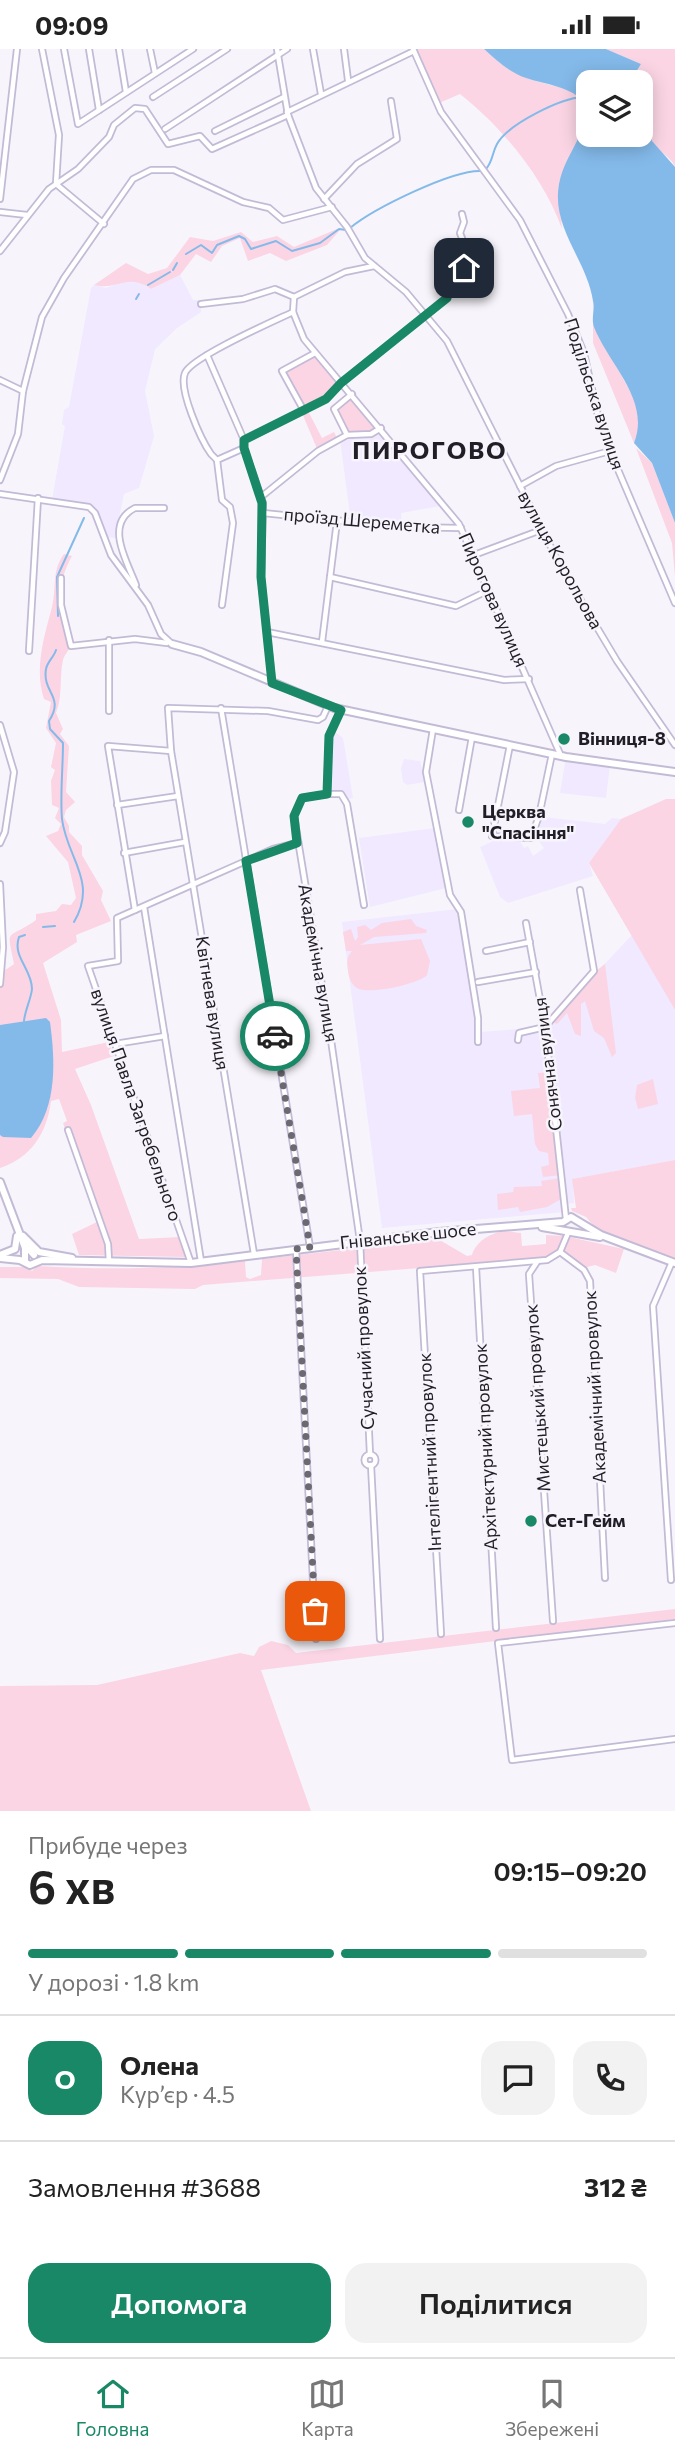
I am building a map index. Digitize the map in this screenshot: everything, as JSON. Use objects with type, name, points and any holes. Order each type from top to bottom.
[{"type":"main road","points":[[172,644],[201,652],[341,710],[561,756],[675,772]]},
{"type":"main road","points":[[0,1181],[29,1257],[0,1257]]},
{"type":"main road","points":[[568,1219],[569,1233],[579,1230],[579,1223]]},
{"type":"main road","name":"Гніванське шосе","points":[[29,1257],[88,1262],[191,1263],[360,1241],[568,1219],[674,1263]]},
{"type":"main road","points":[[0,1257],[17,1246],[16,1224]]},
{"type":"main road","points":[[16,1224],[35,1250],[72,1258]]},
{"type":"main road","name":"Гніванське шосе","points":[[519,1226],[622,1243]]},
{"type":"main road","name":"Гніванське шосе","points":[[29,1257],[72,1258],[88,1262]]},
{"type":"street","points":[[0,199],[17,49]]},
{"type":"street","points":[[42,49],[59,135],[56,184]]},
{"type":"street","points":[[64,49],[78,124],[193,49]]},
{"type":"street","points":[[89,49],[99,110]]},
{"type":"street","points":[[119,49],[127,92]]},
{"type":"street","points":[[150,49],[155,73]]},
{"type":"street","points":[[153,97],[227,49]]},
{"type":"street","name":"вулиця Корольова","points":[[276,49],[287,113],[309,175],[362,253],[407,292],[450,345],[541,530],[617,661],[675,744]]},
{"type":"street","points":[[165,129],[287,49]]},
{"type":"street","points":[[313,49],[321,94]]},
{"type":"street","points":[[344,49],[348,80]]},
{"type":"street","points":[[0,251],[27,215],[56,184],[78,169],[108,137],[116,123],[137,107],[146,111],[168,144],[200,136],[212,149],[348,80],[414,50]]},
{"type":"street","name":"Подільська вулиця","points":[[414,50],[440,112],[520,220],[568,314],[584,353],[598,416],[610,451],[675,603]]},
{"type":"street","points":[[215,131],[284,97]]},
{"type":"street","points":[[324,199],[357,164],[397,139],[391,101]]},
{"type":"street","points":[[0,480],[18,434],[23,391],[43,317],[64,278],[104,224],[131,181],[156,169],[179,172],[243,202],[269,208],[283,220],[332,207]]},
{"type":"street","points":[[56,184],[104,224]]},
{"type":"street","points":[[0,212],[27,215]]},
{"type":"street","points":[[244,440],[326,399],[341,383],[427,316],[448,296],[453,277],[466,264],[468,248],[460,233],[464,222],[462,214]]},
{"type":"street","points":[[201,304],[243,299],[272,289],[283,290],[294,297],[345,272],[374,266]]},
{"type":"street","name":"Пирогова вулиця","points":[[294,297],[293,312],[302,336],[462,528],[561,756]]},
{"type":"street","points":[[222,605],[233,523],[230,507],[222,500],[217,460],[208,450],[183,385],[188,368],[207,355],[293,312]]},
{"type":"street","points":[[304,411],[282,371],[315,353]]},
{"type":"street","points":[[207,355],[244,440],[244,448],[261,497],[263,513],[260,565],[272,683]]},
{"type":"street","points":[[0,380],[23,391]]},
{"type":"street","points":[[346,435],[334,409],[352,394]]},
{"type":"street","points":[[261,497],[318,450],[346,435],[371,434],[381,428]]},
{"type":"street","points":[[217,460],[244,448]]},
{"type":"street","points":[[520,486],[556,466],[610,451]]},
{"type":"street","points":[[0,493],[89,507],[95,513],[111,555],[137,590]]},
{"type":"street","points":[[29,651],[38,498]]},
{"type":"street","points":[[164,508],[135,508],[123,521],[120,548],[137,590],[161,635],[172,644]]},
{"type":"street","name":"проїзд Шереметка","points":[[263,513],[337,521],[462,528]]},
{"type":"street","points":[[322,642],[337,521]]},
{"type":"street","points":[[474,555],[541,530]]},
{"type":"street","points":[[330,577],[456,606],[489,590]]},
{"type":"street","points":[[61,578],[61,605],[70,644],[109,640],[172,644]]},
{"type":"street","points":[[267,632],[504,680],[528,680]]},
{"type":"street","points":[[109,640],[109,711]]},
{"type":"street","points":[[310,1247],[221,708],[271,711],[318,720],[323,717],[328,706]]},
{"type":"street","name":"Квітнева вулиця","points":[[221,708],[168,708],[171,751],[185,842],[254,1254]]},
{"type":"street","points":[[341,710],[329,736],[327,794],[341,794],[347,804],[364,905]]},
{"type":"street","points":[[0,725],[14,772],[5,832],[0,843]]},
{"type":"street","points":[[433,729],[426,772],[450,895],[461,912],[478,1018],[478,1042]]},
{"type":"street","points":[[459,810],[472,737]]},
{"type":"street","points":[[509,745],[492,836],[531,838],[552,754]]},
{"type":"street","points":[[135,910],[108,746],[171,751]]},
{"type":"street","name":"Академічна вулиця","points":[[327,794],[302,798],[295,809],[297,843],[331,1040],[360,1241]]},
{"type":"street","points":[[117,805],[178,796]]},
{"type":"street","points":[[124,853],[185,842]]},
{"type":"street","name":"вулиця Павла Загребельного","points":[[191,1263],[88,966],[117,963],[117,918],[246,861],[297,843]]},
{"type":"street","points":[[0,884],[0,985]]},
{"type":"street","points":[[518,1040],[519,1033],[545,1027],[594,969],[580,890]]},
{"type":"street","points":[[144,906],[201,1261]]},
{"type":"street","name":"Сонячна вулиця","points":[[526,923],[545,1027],[568,1219]]},
{"type":"street","points":[[486,951],[530,941]]},
{"type":"street","points":[[478,982],[536,972]]},
{"type":"street","points":[[115,1044],[165,1036]]},
{"type":"street","points":[[68,1131],[108,1244],[109,1262]]},
{"type":"street","points":[[476,1267],[522,1261],[537,1262],[560,1252],[569,1233]]},
{"type":"street","name":"Сучасний провулок","points":[[360,1241],[370,1454],[365,1460],[371,1465],[380,1639]]},
{"type":"street","points":[[296,1249],[316,1639]]},
{"type":"street","name":"Академічний провулок","points":[[560,1252],[564,1258],[584,1270],[590,1281],[605,1578]]},
{"type":"street","name":"Мистецький провулок","points":[[537,1262],[529,1274],[553,1621]]},
{"type":"street","points":[[671,1580],[653,1306],[674,1263]]},
{"type":"street","name":"Інтелігентний провулок","points":[[441,1634],[420,1271],[476,1267]]},
{"type":"street","name":"Архітектурний провулок","points":[[476,1267],[496,1628]]},
{"type":"street","points":[[675,1623],[498,1643],[512,1760],[675,1739]]},
{"type":"shaded area","points":[[413,49],[484,49],[518,75],[576,94],[576,145],[559,185],[562,229],[533,173],[506,138],[476,107],[460,94],[437,104]]},
{"type":"shaded area","points":[[606,49],[675,49],[675,167],[653,143],[653,70],[637,70],[641,64]]},
{"type":"shaded area","points":[[340,230],[327,245],[286,261],[270,253],[248,261],[240,238],[222,246],[211,262],[196,254],[180,275],[151,289],[135,282],[110,286],[94,285],[126,263],[148,274],[167,268],[190,237],[213,241],[241,232],[253,242],[277,236],[294,247]]},
{"type":"shaded area","points":[[180,275],[193,300],[201,300],[201,312],[177,328],[155,349],[145,391],[154,436],[139,488],[124,494],[115,538],[105,537],[89,507],[52,500],[65,426],[62,424],[64,410],[69,407],[91,288],[94,285],[106,288],[127,280],[135,280],[151,289]]},
{"type":"shaded area","points":[[593,324],[636,402],[641,426],[634,443],[593,343]]},
{"type":"shaded area","points":[[315,353],[341,383],[326,399],[307,409],[322,438],[334,432],[338,440],[318,451],[283,368]]},
{"type":"shaded area","points":[[352,394],[381,428],[371,434],[349,437],[334,407]]},
{"type":"shaded area","points":[[381,428],[445,505],[401,513],[402,527],[351,523],[340,439]]},
{"type":"shaded area","points":[[636,448],[652,463],[675,523],[675,577],[672,543]]},
{"type":"shaded area","points":[[64,554],[72,556],[62,582],[70,646],[63,660],[56,713],[63,729],[60,734],[69,746],[66,792],[75,802],[66,810],[64,817],[69,832],[82,846],[82,855],[103,891],[101,900],[111,921],[76,935],[77,942],[43,963],[61,1020],[62,1052],[109,1042],[114,1056],[75,1069],[91,1105],[139,1239],[180,1237],[186,1257],[79,1255],[72,1234],[97,1222],[63,1123],[67,1121],[59,1099],[51,1101],[46,1124],[36,1143],[20,1158],[0,1168],[0,986],[4,971],[14,964],[10,938],[36,920],[36,914],[56,911],[62,904],[71,905],[76,898],[68,862],[46,836],[58,831],[61,824],[55,818],[59,808],[52,805],[51,781],[55,770],[51,767],[56,743],[46,728],[51,702],[44,699],[40,676],[41,653],[56,573]]},
{"type":"shaded area","points":[[331,729],[343,738],[353,798],[346,800],[341,794],[327,794]]},
{"type":"shaded area","points":[[566,757],[610,765],[606,798],[560,793]]},
{"type":"shaded area","points":[[404,759],[420,761],[425,782],[407,785],[403,782],[401,768]]},
{"type":"shaded area","points":[[666,799],[675,799],[675,1010],[589,863],[621,819]]},
{"type":"shaded area","points":[[543,817],[605,824],[612,818],[621,819],[589,863],[593,876],[508,903],[500,897],[480,847],[500,838],[518,839],[524,848],[528,846],[533,856],[544,848],[536,837]]},
{"type":"shaded area","points":[[435,828],[446,888],[370,907],[359,838]]},
{"type":"shaded area","points":[[458,909],[480,1032],[545,1027],[632,935],[675,1010],[675,1160],[573,1179],[574,1203],[565,1204],[565,1212],[382,1228],[342,922]]},
{"type":"shaded area","points":[[411,919],[416,926],[427,930],[426,933],[374,937],[360,945],[421,939],[430,961],[427,975],[415,982],[384,989],[365,990],[354,986],[347,965],[352,951],[346,951],[343,932],[351,929],[355,941],[358,937],[357,927],[365,925],[371,930],[382,923]]},
{"type":"shaded area","points":[[605,964],[616,1053],[612,1057],[604,1038],[594,1031],[585,1001],[581,1004],[581,1036],[575,1034],[567,1013],[557,1024],[551,1021],[592,974]]},
{"type":"shaded area","points":[[549,1072],[561,1175],[543,1177],[541,1167],[549,1165],[548,1153],[539,1151],[535,1144],[532,1114],[514,1116],[511,1091],[540,1088],[538,1073]]},
{"type":"shaded area","points":[[653,1079],[658,1104],[638,1109],[635,1098],[637,1085]]},
{"type":"shaded area","points":[[675,1160],[675,1260],[597,1230],[586,1217],[572,1211],[571,1208],[576,1208],[572,1179]]},
{"type":"shaded area","points":[[561,1178],[563,1198],[547,1207],[520,1212],[518,1207],[498,1210],[497,1194],[513,1192],[514,1187],[542,1186],[541,1181]]},
{"type":"shaded area","points":[[504,1231],[521,1233],[522,1246],[546,1244],[546,1235],[564,1236],[558,1252],[548,1258],[203,1285],[195,1289],[79,1287],[58,1279],[0,1278],[0,1267],[27,1267],[32,1271],[37,1266],[141,1268],[245,1261],[246,1277],[250,1279],[261,1275],[262,1259],[438,1239],[467,1256],[472,1255],[485,1239]]},
{"type":"shaded area","points":[[569,1237],[624,1249],[616,1273],[595,1265],[583,1268],[563,1252],[563,1245]]},
{"type":"shaded area","points":[[675,1609],[675,1619],[261,1670],[311,1811],[0,1811],[0,1686],[97,1685],[240,1653],[254,1656],[259,1647],[271,1641],[288,1645],[296,1653]]},
{"type":"water","points":[[484,49],[606,49],[641,64],[637,70],[576,70],[576,95],[514,73]]},
{"type":"water","points":[[653,142],[675,167],[675,523],[652,463],[634,443],[638,427],[633,397],[594,327],[589,286],[560,215],[559,184],[576,143],[576,147],[653,147]]},
{"type":"water","points":[[46,1018],[50,1022],[53,1067],[46,1112],[31,1138],[3,1137],[0,1135],[0,1025]]},
{"type":"waterway","points":[[486,169],[497,144],[512,128],[549,107],[576,98]]},
{"type":"waterway","points":[[350,228],[376,211],[434,183],[452,176],[482,171]]},
{"type":"waterway","points":[[186,254],[201,245],[212,253],[217,245],[239,236],[245,239],[251,249],[276,241],[292,251],[320,243],[339,229],[346,230]]},
{"type":"waterway","points":[[173,270],[177,263]]},
{"type":"waterway","points":[[148,285],[170,272]]},
{"type":"waterway","points":[[136,299],[139,294]]},
{"type":"waterway","points":[[58,616],[57,577],[84,518]]},
{"type":"waterway","points":[[56,650],[47,666],[46,677],[55,706],[49,721],[50,729],[63,743],[62,819],[82,882],[81,907],[74,922]]},
{"type":"waterway","points":[[43,927],[55,926]]},
{"type":"waterway","points":[[24,1021],[32,989],[18,951],[19,937],[25,935]]},
{"type":"way so far","points":[[275,1036],[310,1247],[296,1249],[315,1611]]},
{"type":"place","name":"Вінниця-8","points":[[564,739]]},
{"type":"place","name":"Церква \"Спасіння\"","points":[[468,822]]},
{"type":"place","name":"Сет-Гейм","points":[[531,1521]]},
{"type":"district","name":"ПИРОГОВО","points":[[430,451]]},
{"type":"route","points":[[275,1036],[246,861],[273,849],[297,843],[295,809],[302,798],[327,794],[329,736],[341,710],[272,683],[261,577],[262,503],[255,474],[244,448],[244,440],[326,399],[341,383],[412,329],[447,298],[453,277],[464,268]]}]
